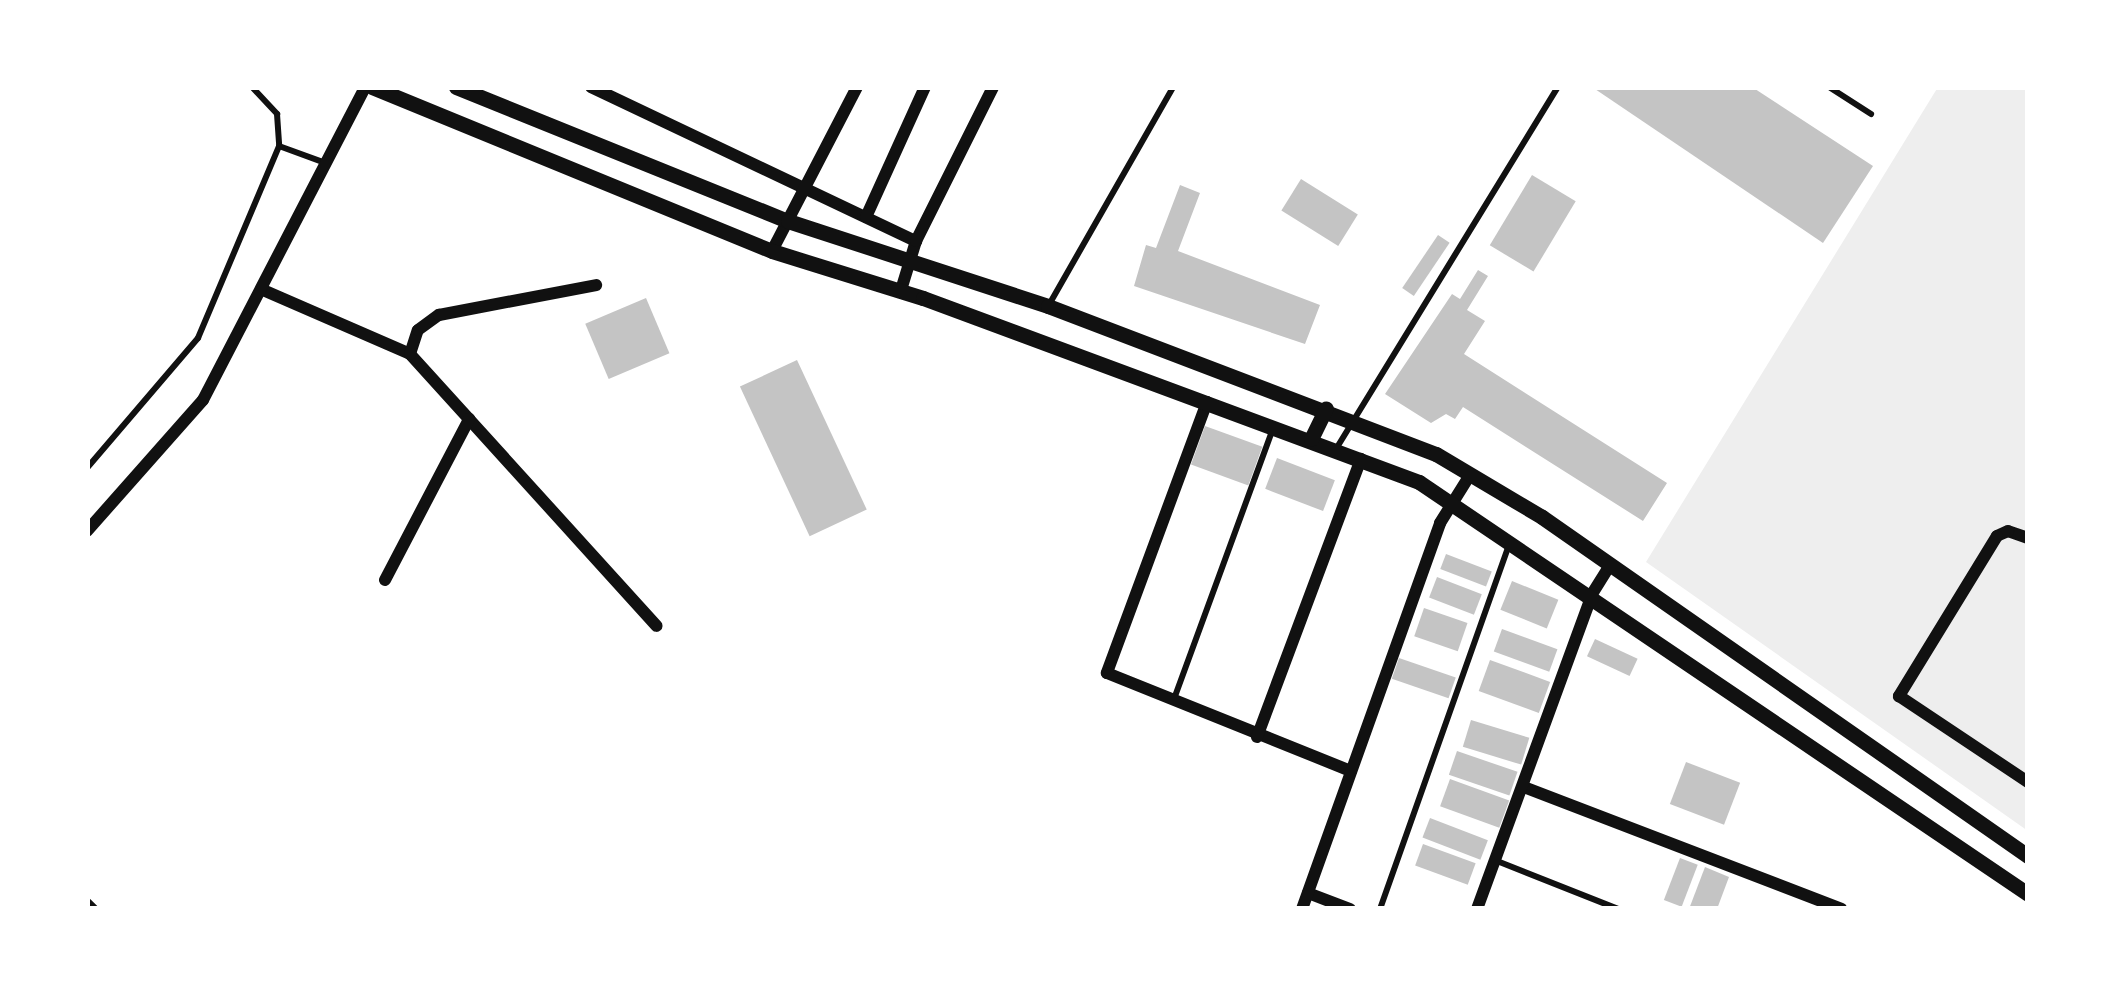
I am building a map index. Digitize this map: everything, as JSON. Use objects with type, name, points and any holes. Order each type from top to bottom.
[{"type":"street","points":[[456,87],[788,221],[1048,306],[1327,408],[1470,475],[1610,565],[2028,856]]},
{"type":"street","points":[[591,87],[916,241]]},
{"type":"street","points":[[772,251],[809,188],[857,87]]},
{"type":"street","points":[[866,217],[925,87]]},
{"type":"street","points":[[902,290],[916,241],[993,87]]},
{"type":"street","points":[[87,531],[203,400],[326,164],[377,89],[772,251],[902,290],[1311,439],[1454,500],[2028,895]]},
{"type":"street","points":[[410,354],[418,330],[439,315],[596,285]]},
{"type":"street","points":[[262,290],[410,354],[657,626]]},
{"type":"street","points":[[1207,402],[1106,665],[1112,680],[1352,771]]},
{"type":"street","points":[[1311,439],[1327,408]]},
{"type":"street","points":[[385,580],[470,419]]},
{"type":"street","points":[[1257,737],[1360,459]]},
{"type":"street","points":[[1302,909],[1454,500],[1470,475]]},
{"type":"street","points":[[2028,538],[2008,531],[1997,536],[1899,696],[2028,782]]},
{"type":"street","points":[[1477,909],[1592,594],[1610,565]]},
{"type":"street","points":[[1524,787],[1840,909]]},
{"type":"street","points":[[1308,893],[1350,909]]},
{"type":"lane","points":[[87,468],[160,391],[198,338],[279,146],[278,114],[252,87]]},
{"type":"lane","points":[[1048,306],[1173,87]]},
{"type":"lane","points":[[1336,449],[1558,87]]},
{"type":"lane","points":[[1829,87],[1871,114]]},
{"type":"lane","points":[[279,146],[326,164]]},
{"type":"lane","points":[[1173,702],[1274,426]]},
{"type":"lane","points":[[1380,909],[1511,539]]},
{"type":"lane","points":[[1498,861],[1618,909]]},
{"type":"lane","points":[[87,900],[96,909]]},
{"type":"shaded area","points":[[1938,87],[2028,87],[2028,831],[1646,562]]},
{"type":"building","points":[[1592,87],[1752,87],[1873,166],[1823,243]]},
{"type":"building","points":[[1532,175],[1576,201],[1533,272],[1490,245]]},
{"type":"building","points":[[1301,179],[1358,215],[1338,246],[1281,210]]},
{"type":"building","points":[[1180,185],[1200,193],[1178,251],[1320,305],[1305,344],[1134,286],[1146,245],[1156,248]]},
{"type":"building","points":[[1438,235],[1450,243],[1414,296],[1402,288]]},
{"type":"building","points":[[1478,270],[1488,276],[1467,310],[1485,321],[1464,354],[1667,483],[1643,521],[1463,407],[1455,419],[1446,414],[1431,423],[1385,394],[1452,294],[1460,299]]},
{"type":"building","points":[[646,298],[669,353],[609,379],[585,324]]},
{"type":"building","points":[[797,360],[867,510],[810,536],[740,387]]},
{"type":"building","points":[[1205,426],[1262,447],[1248,485],[1191,465]]},
{"type":"building","points":[[1277,458],[1335,480],[1323,511],[1265,489]]},
{"type":"building","points":[[1446,554],[1492,572],[1486,586],[1440,569]]},
{"type":"building","points":[[1437,577],[1482,594],[1474,615],[1429,598]]},
{"type":"building","points":[[1512,581],[1558,600],[1547,628],[1500,610]]},
{"type":"building","points":[[1424,608],[1467,623],[1458,651],[1414,636]]},
{"type":"building","points":[[1502,629],[1557,649],[1549,672],[1494,652]]},
{"type":"building","points":[[1595,639],[1638,659],[1630,676],[1587,656]]},
{"type":"building","points":[[1399,658],[1456,678],[1449,698],[1392,679]]},
{"type":"building","points":[[1490,660],[1550,682],[1539,713],[1479,691]]},
{"type":"building","points":[[1471,720],[1529,738],[1521,765],[1463,747]]},
{"type":"building","points":[[1457,751],[1518,772],[1509,795],[1449,775]]},
{"type":"building","points":[[1686,762],[1740,783],[1724,825],[1670,804]]},
{"type":"building","points":[[1450,779],[1509,801],[1499,828],[1440,806]]},
{"type":"building","points":[[1430,818],[1488,840],[1480,860],[1422,838]]},
{"type":"building","points":[[1423,844],[1476,863],[1468,885],[1415,866]]},
{"type":"building","points":[[1680,858],[1698,865],[1682,907],[1664,900]]},
{"type":"building","points":[[1705,867],[1729,877],[1717,909],[1689,909]]}]
